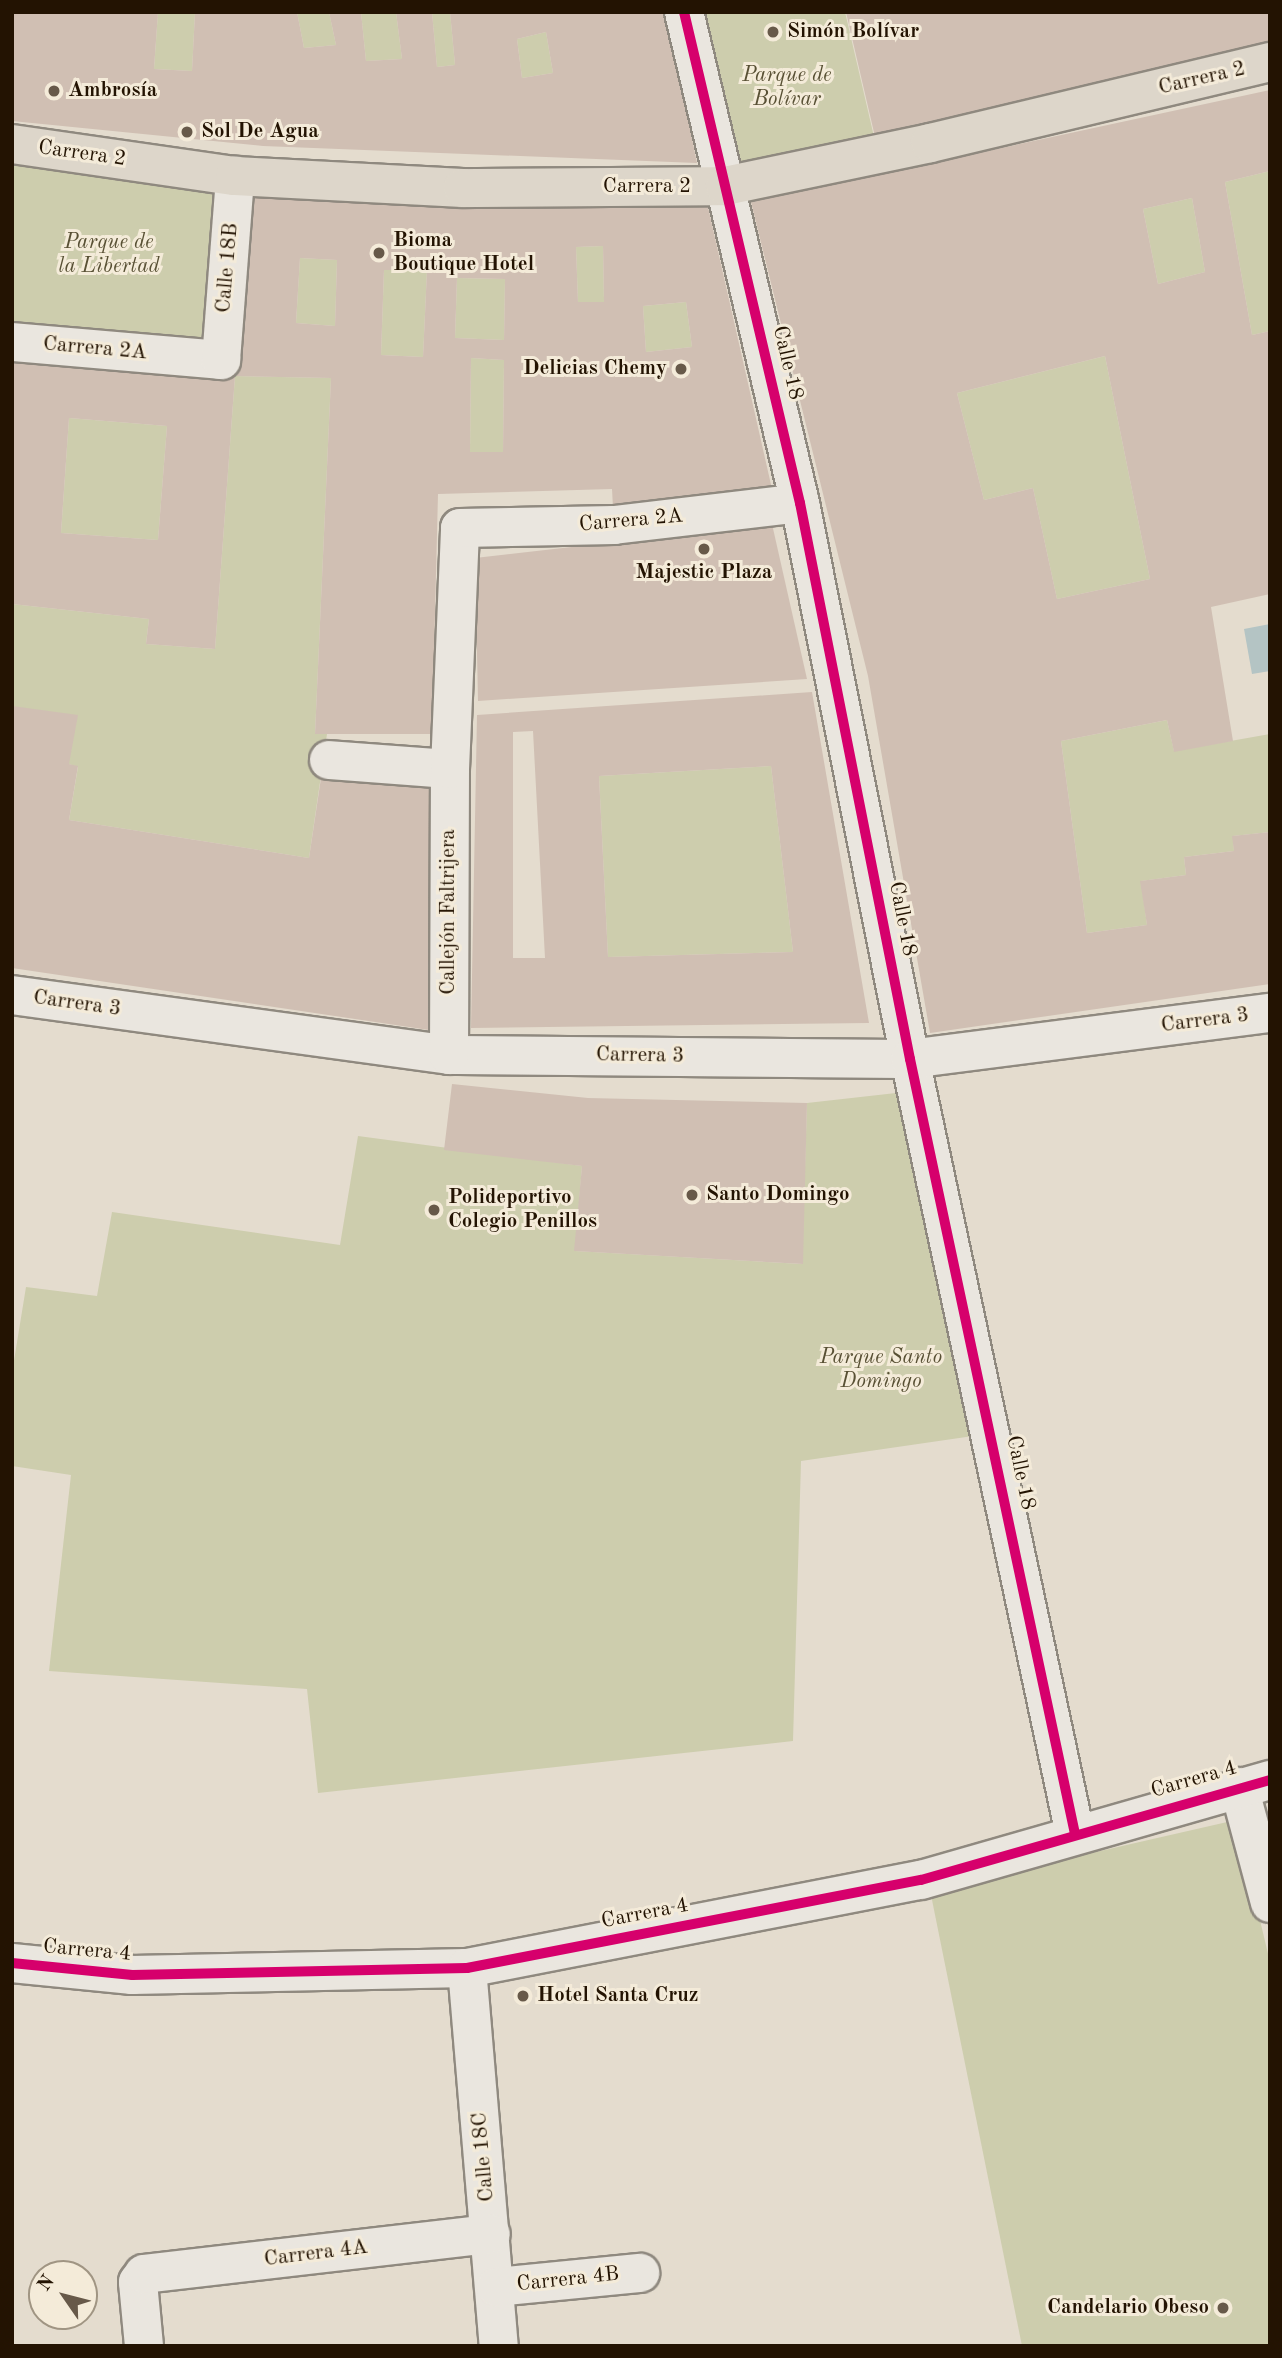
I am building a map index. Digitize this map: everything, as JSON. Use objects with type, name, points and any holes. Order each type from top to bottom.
[{"type":"main road","name":"Carrera 2","points":[[12,144],[235,176],[463,188],[725,186],[1270,62]]},
{"type":"street","name":"Calle 18","points":[[684,12],[800,503],[910,1059],[1075,1834]]},
{"type":"street","name":"Calle 18B","points":[[221,359],[235,176]]},
{"type":"street","name":"Carrera 2A","points":[[12,342],[221,359]]},
{"type":"street","name":"Carrera 2A","points":[[460,528],[614,525],[800,503]]},
{"type":"street","name":"Callejón Faltrijera","points":[[449,1055],[450,769],[460,528]]},
{"type":"street","points":[[329,760],[450,769]]},
{"type":"street","name":"Carrera 3","points":[[12,995],[449,1055],[910,1059],[1270,1013]]},
{"type":"street","points":[[1254,1783],[1270,1903]]},
{"type":"street","name":"Carrera 4","points":[[12,1963],[132,1975],[467,1968],[921,1880],[1254,1783]]},
{"type":"street","name":"Calle 18C","points":[[467,1968],[499,2346]]},
{"type":"street","name":"Carrera 4A","points":[[144,2346],[138,2282],[141,2275],[491,2234]]},
{"type":"street","name":"Carrera 4B","points":[[496,2287],[640,2273]]},
{"type":"green space","points":[[158,12],[195,12],[192,71],[154,69]]},
{"type":"green space","points":[[297,12],[329,12],[336,45],[304,48]]},
{"type":"green space","points":[[361,12],[396,12],[402,59],[366,61]]},
{"type":"green space","points":[[432,12],[450,12],[455,65],[437,67]]},
{"type":"green space","name":"Parque de Bolívar","points":[[693,12],[845,12],[878,154],[733,185]]},
{"type":"green space","points":[[546,32],[553,73],[522,78],[517,39]]},
{"type":"green space","name":"Parque de la Libertad","points":[[12,144],[235,176],[221,360],[12,342]]},
{"type":"green space","points":[[1270,171],[1270,331],[1252,335],[1225,182]]},
{"type":"green space","points":[[1192,198],[1205,272],[1158,284],[1143,209]]},
{"type":"green space","points":[[603,246],[604,302],[578,302],[576,247]]},
{"type":"green space","points":[[300,258],[337,260],[335,326],[296,323]]},
{"type":"green space","points":[[384,270],[427,270],[423,357],[381,355]]},
{"type":"green space","points":[[457,278],[505,279],[504,340],[455,338]]},
{"type":"green space","points":[[686,302],[692,347],[646,352],[643,306]]},
{"type":"green space","points":[[1105,356],[1150,579],[1057,599],[1033,488],[984,500],[957,393]]},
{"type":"green space","points":[[471,358],[504,360],[503,452],[470,452]]},
{"type":"green space","points":[[235,376],[331,378],[315,734],[327,734],[309,858],[69,820],[78,767],[69,764],[12,706],[12,604],[149,619],[146,644],[215,649]]},
{"type":"green space","points":[[69,418],[167,426],[158,540],[61,533]]},
{"type":"green space","points":[[1167,720],[1174,751],[1270,734],[1270,832],[1233,836],[1234,851],[1184,857],[1186,875],[1141,881],[1147,925],[1087,933],[1061,741]]},
{"type":"green space","points":[[771,766],[793,952],[608,957],[599,776]]},
{"type":"green space","name":"Parque Santo Domingo","points":[[896,1093],[912,1114],[973,1436],[801,1461],[793,1741],[318,1793],[307,1689],[49,1671],[71,1475],[12,1466],[12,1373],[26,1287],[97,1296],[112,1212],[340,1245],[358,1136],[582,1166],[575,1251],[802,1264],[807,1103]]},
{"type":"green space","points":[[1236,1820],[1270,1962],[1270,2346],[1022,2346],[930,1890]]},
{"type":"shaded area","points":[[1270,624],[1270,671],[1252,674],[1244,629]]},
{"type":"building","points":[[12,12],[158,12],[154,69],[192,71],[195,12],[297,12],[304,48],[336,45],[329,12],[361,12],[366,61],[402,59],[396,12],[432,12],[437,67],[455,65],[450,12],[666,12],[697,163],[263,146],[12,121]],"holes":[[[546,32],[553,73],[522,78],[517,39]]]},
{"type":"building","points":[[846,12],[1270,12],[1270,41],[876,141]]},
{"type":"building","points":[[1270,90],[1270,171],[1225,182],[1252,335],[1270,331],[1270,594],[1211,607],[1233,741],[1174,752],[1167,720],[1061,741],[1087,933],[1147,925],[1140,881],[1186,875],[1184,857],[1234,851],[1232,836],[1270,832],[1270,984],[930,1033],[868,676],[751,202]],"holes":[[[1192,198],[1205,272],[1158,284],[1143,209]],[[1105,356],[1150,579],[1057,599],[1033,488],[984,500],[957,393]]]},
{"type":"building","points":[[247,193],[536,207],[708,207],[772,489],[613,508],[612,489],[438,494],[432,734],[315,734],[331,378],[235,376]],"holes":[[[603,246],[604,302],[578,302],[576,247]],[[300,258],[337,260],[335,326],[296,323]],[[384,270],[427,270],[423,357],[381,355]],[[457,278],[505,279],[504,340],[455,338]],[[686,302],[692,347],[646,352],[643,306]],[[471,358],[504,360],[503,452],[470,452]]]},
{"type":"building","points":[[12,361],[235,376],[215,649],[146,644],[149,619],[12,604]],"holes":[[[69,418],[167,426],[158,540],[61,533]]]},
{"type":"building","points":[[772,524],[807,679],[478,701],[475,558]]},
{"type":"building","points":[[812,692],[869,1023],[471,1028],[477,715]],"holes":[[[533,731],[545,958],[513,958],[513,732]],[[771,766],[793,952],[608,957],[599,776]]]},
{"type":"building","points":[[12,706],[78,715],[69,764],[78,766],[69,820],[309,858],[321,778],[437,784],[429,1030],[12,968]]},
{"type":"building","name":"Santo Domingo","points":[[452,1084],[588,1098],[807,1103],[803,1264],[574,1251],[582,1166],[444,1150]]},
{"type":"cycle path","points":[[684,12],[800,503],[910,1059],[1075,1834]]},
{"type":"cycle path","points":[[12,1963],[132,1975],[467,1968],[921,1880],[1270,1780]]},
{"type":"place","name":"Simón Bolívar","points":[[773,32]]},
{"type":"place","name":"Ambrosía","points":[[54,91]]},
{"type":"place","name":"Sol De Agua","points":[[187,132]]},
{"type":"place","name":"Bioma Boutique Hotel","points":[[379,253]]},
{"type":"place","name":"Delicias Chemy","points":[[681,369]]},
{"type":"place","name":"Majestic Plaza","points":[[704,549]]},
{"type":"place","name":"Santo Domingo","points":[[692,1195]]},
{"type":"place","name":"Polideportivo Colegio Penillos","points":[[434,1210]]},
{"type":"place","name":"Hotel Santa Cruz","points":[[523,1996]]},
{"type":"place","name":"Candelario Obeso","points":[[1223,2308]]}]
